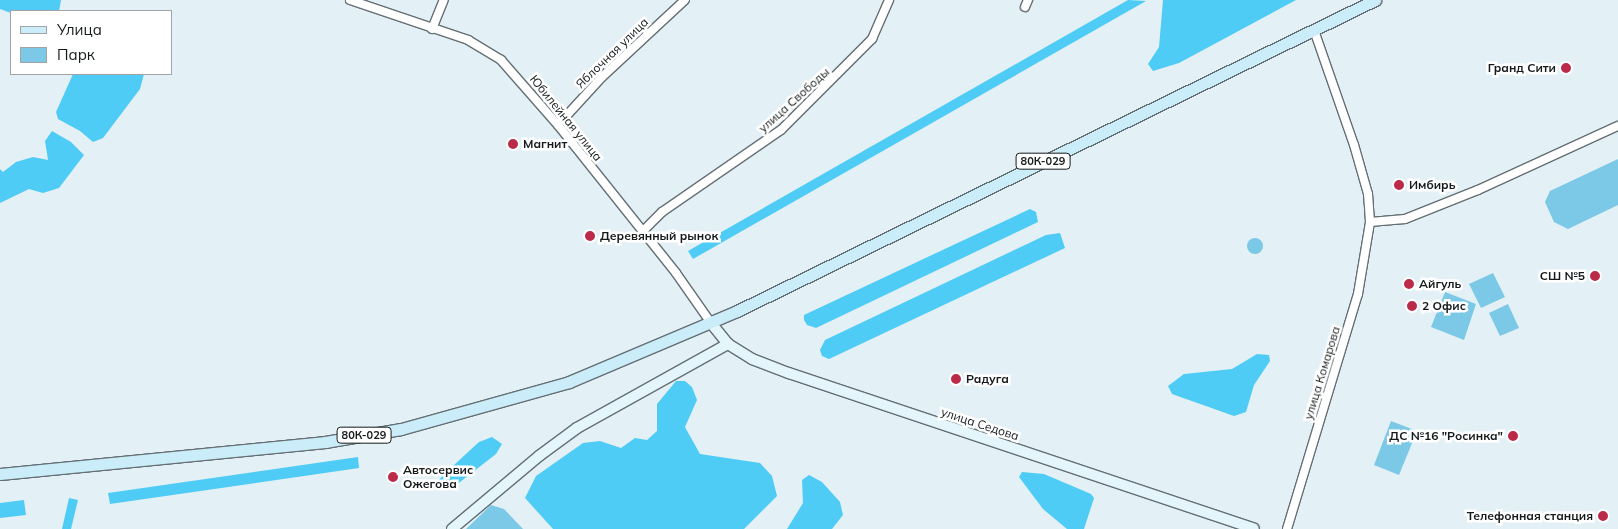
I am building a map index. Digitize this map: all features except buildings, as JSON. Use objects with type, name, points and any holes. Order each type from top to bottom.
[{"type":"main road","name":"80К-029","points":[[0,474],[325,442],[401,429],[569,382],[711,323],[1375,0]]},
{"type":"main road","name":"улица Седова","points":[[711,323],[728,344],[752,359],[1254,529]]},
{"type":"main road","points":[[452,529],[539,456],[577,428],[728,344]]},
{"type":"street","name":"Юбилейная улица","points":[[350,0],[468,40],[497,57],[558,125],[643,231],[711,323]]},
{"type":"street","points":[[432,29],[444,0]]},
{"type":"street","name":"Яблочная улица","points":[[558,125],[602,77],[685,0]]},
{"type":"street","name":"улица Свободы","points":[[643,231],[662,212],[781,130],[847,67],[872,39],[889,0]]},
{"type":"street","name":"улица Комарова","points":[[1287,529],[1358,294],[1370,222],[1368,194],[1314,30]]},
{"type":"street","points":[[1370,222],[1405,219],[1478,190],[1618,126]]},
{"type":"green space","points":[[1618,159],[1618,205],[1568,229],[1554,222],[1545,202],[1550,191]]},
{"type":"green space","points":[[1255,238],[1261,240],[1263,246],[1261,252],[1255,254],[1249,252],[1247,246],[1249,240]]},
{"type":"green space","points":[[1493,273],[1505,297],[1481,308],[1469,284]]},
{"type":"green space","points":[[1445,292],[1476,304],[1464,340],[1431,327]]},
{"type":"green space","points":[[1508,304],[1519,328],[1500,336],[1489,313]]},
{"type":"green space","points":[[1391,421],[1417,431],[1399,475],[1374,465]]},
{"type":"green space","points":[[491,505],[504,509],[523,529],[466,529]]},
{"type":"shaded area","points":[[0,0],[61,0],[59,10],[10,10],[10,13],[0,9]]},
{"type":"shaded area","points":[[1128,0],[1146,1],[693,259],[688,251]]},
{"type":"shaded area","points":[[1163,0],[1296,0],[1179,63],[1153,71],[1148,64],[1159,47]]},
{"type":"shaded area","points":[[73,75],[144,75],[140,89],[103,138],[93,142],[80,131],[58,119],[56,112]]},
{"type":"shaded area","points":[[52,131],[71,142],[84,155],[59,188],[43,193],[29,189],[0,203],[0,169],[3,172],[16,162],[33,157],[48,160],[45,141]]},
{"type":"shaded area","points":[[1030,209],[1036,212],[1038,222],[816,328],[807,325],[804,320],[804,315]]},
{"type":"shaded area","points":[[1060,233],[1065,248],[829,359],[822,356],[820,350],[825,340],[1046,235]]},
{"type":"shaded area","points":[[1257,354],[1269,355],[1270,361],[1254,385],[1246,412],[1234,416],[1172,394],[1168,386],[1184,374],[1232,369]]},
{"type":"shaded area","points":[[676,381],[685,381],[692,387],[697,400],[685,427],[700,454],[760,463],[772,476],[777,496],[744,529],[553,529],[525,498],[536,476],[583,443],[600,441],[621,448],[635,438],[647,440],[657,431],[657,404]]},
{"type":"shaded area","points":[[492,437],[502,444],[496,454],[451,489],[441,488],[438,482],[442,476],[479,442]]},
{"type":"shaded area","points":[[358,457],[359,468],[110,504],[108,493]]},
{"type":"shaded area","points":[[1022,472],[1044,474],[1091,494],[1094,498],[1084,529],[1067,529],[1043,509],[1019,477]]},
{"type":"shaded area","points":[[809,475],[822,482],[840,502],[843,515],[832,529],[787,529],[803,503],[802,480]]},
{"type":"shaded area","points":[[69,498],[78,500],[71,529],[62,529]]},
{"type":"shaded area","points":[[24,500],[26,515],[0,518],[0,503]]},
{"type":"place","name":"Гранд Сити","points":[[1566,68]]},
{"type":"place","name":"Магнит","points":[[513,144]]},
{"type":"place","name":"Имбирь","points":[[1399,185]]},
{"type":"place","name":"Деревянный рынок","points":[[590,236]]},
{"type":"place","name":"СШ №5","points":[[1595,276]]},
{"type":"place","name":"Айгуль","points":[[1409,284]]},
{"type":"place","name":"2 Офис","points":[[1412,306]]},
{"type":"place","name":"Радуга","points":[[956,379]]},
{"type":"place","name":"ДС №16 \"Росинка\"","points":[[1513,436]]},
{"type":"place","name":"Автосервис Ожегова","points":[[393,477]]},
{"type":"place","name":"Телефонная станция","points":[[1603,516]]}]
